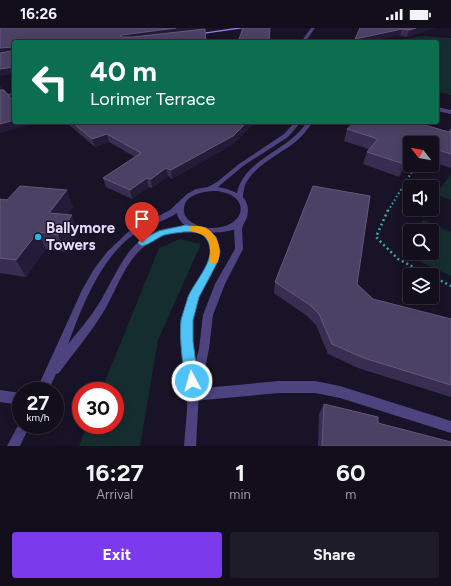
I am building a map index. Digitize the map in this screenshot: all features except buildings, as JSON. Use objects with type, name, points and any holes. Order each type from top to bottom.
[{"type":"main road","points":[[188,34],[243,28]]},
{"type":"street","points":[[304,40],[313,28]]},
{"type":"street","points":[[0,96],[12,94]]},
{"type":"street","points":[[439,109],[451,112]]},
{"type":"street","points":[[47,382],[78,307],[108,256],[130,233],[168,215],[191,194],[220,184],[240,166],[284,137],[296,124]]},
{"type":"street","points":[[239,198],[240,189],[250,174],[259,165],[297,138],[308,124]]},
{"type":"street","points":[[193,395],[204,349],[208,315],[217,291],[239,249],[238,228],[245,208],[244,203],[239,198],[228,191],[209,189]]},
{"type":"street","points":[[181,204],[180,213],[183,219],[188,224],[201,230],[212,238],[215,254],[214,261],[194,297],[187,320],[187,341],[193,395],[190,446]]},
{"type":"street","points":[[49,378],[100,309],[124,265],[135,249],[147,240],[162,233],[186,228],[214,231],[228,228],[243,217]]},
{"type":"street","points":[[193,395],[279,387],[315,387],[340,392],[451,427]]},
{"type":"street","points":[[0,396],[12,398]]},
{"type":"street","points":[[13,446],[19,434]]},
{"type":"path","points":[[412,172],[388,210],[376,237],[398,259],[415,268]]},
{"type":"path","points":[[439,280],[451,286]]},
{"type":"green space","points":[[423,36],[451,38],[451,95],[439,92],[439,40],[399,40]]},
{"type":"green space","points":[[451,175],[451,200],[439,196],[439,189]]},
{"type":"green space","points":[[423,220],[432,224],[420,224]]},
{"type":"green space","points":[[439,227],[451,232],[451,276],[439,270],[439,268],[434,268],[417,260],[439,260]]},
{"type":"green space","points":[[180,239],[201,244],[158,340],[140,446],[79,446],[84,434],[124,434],[124,382],[105,382],[159,248]]},
{"type":"slow traffic","points":[[193,229],[207,232],[212,238],[215,251],[214,260]]},
{"type":"place","name":"Ballymore Towers","points":[[38,237]]},
{"type":"route","points":[[142,243],[151,237],[162,233],[186,228],[202,230],[209,234],[213,239],[215,251],[214,261],[194,297],[189,310],[186,326],[192,381]]}]
